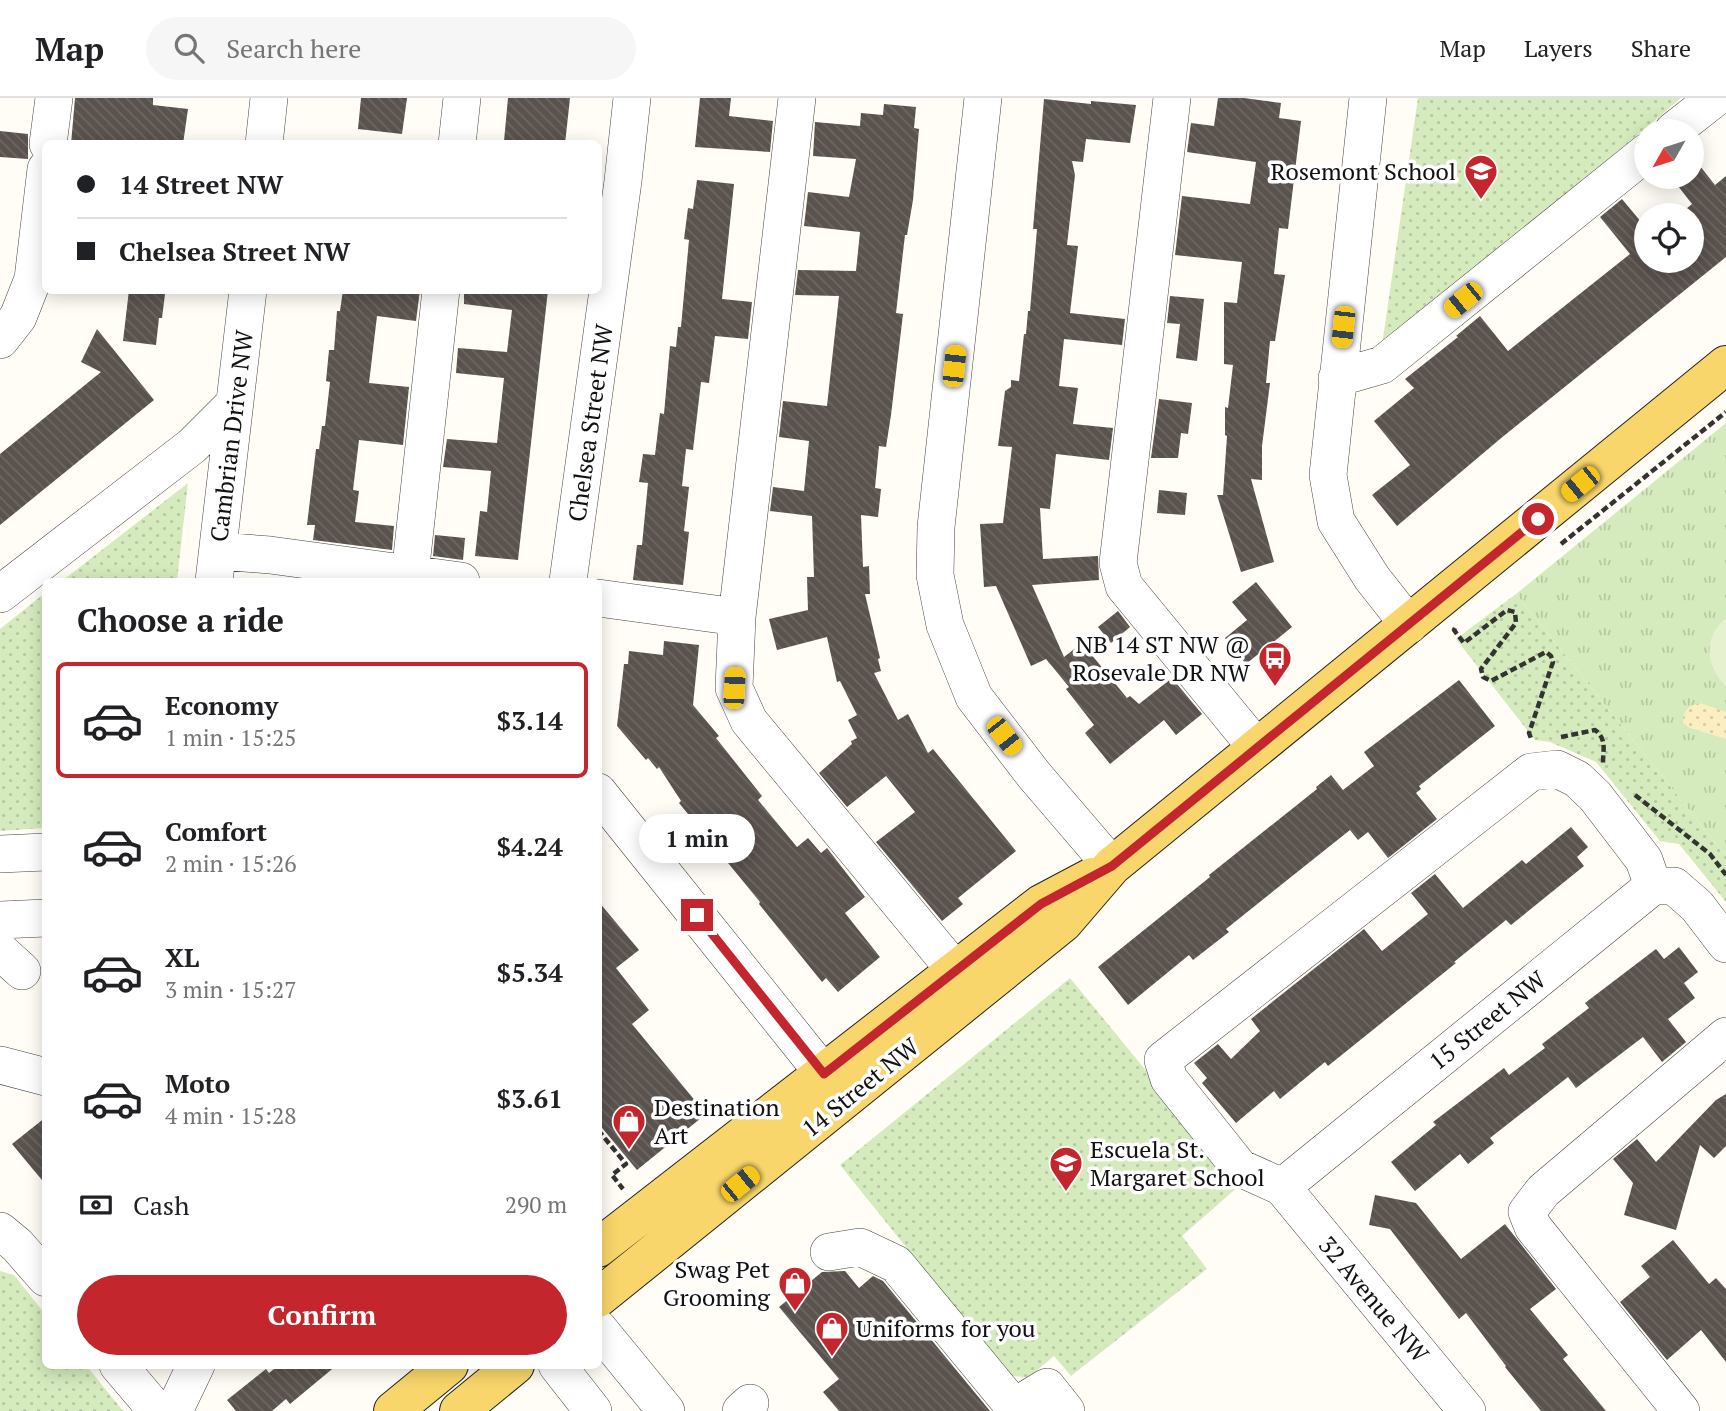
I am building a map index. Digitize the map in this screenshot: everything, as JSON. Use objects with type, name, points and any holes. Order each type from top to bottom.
[{"type":"main road","name":"14 Street NW","points":[[602,1295],[1063,923],[1112,866],[1726,365]]},
{"type":"main road","name":"14 Street NW","points":[[613,1230],[759,1112],[824,1074],[1041,904],[1112,866]]},
{"type":"main road","points":[[393,1411],[444,1369]]},
{"type":"main road","points":[[459,1411],[510,1369]]},
{"type":"street","points":[[49,140],[54,98]]},
{"type":"street","points":[[264,140],[269,98]]},
{"type":"street","points":[[457,140],[462,98]]},
{"type":"street","name":"Chelsea Street NW","points":[[568,578],[632,98]]},
{"type":"street","points":[[797,98],[737,617],[734,688],[749,721],[955,970]]},
{"type":"street","points":[[983,98],[936,527],[935,575],[945,625],[974,696],[1034,775],[1112,866]]},
{"type":"street","points":[[1172,98],[1118,563],[1124,586],[1257,748]]},
{"type":"street","points":[[1368,98],[1328,475],[1336,521],[1371,578],[1409,625]]},
{"type":"street","points":[[1688,119],[1714,98]]},
{"type":"street","points":[[1337,378],[1382,365],[1634,162]]},
{"type":"street","points":[[0,340],[18,317],[33,279],[42,203]]},
{"type":"street","name":"Cambrian Drive NW","points":[[216,566],[248,294]]},
{"type":"street","points":[[410,575],[441,294]]},
{"type":"street","points":[[0,594],[192,446],[235,403]]},
{"type":"street","points":[[216,566],[270,555],[436,578]]},
{"type":"street","points":[[602,599],[737,617]]},
{"type":"street","points":[[1282,1187],[1240,1168],[1169,1079],[1163,1060],[1531,772],[1557,769],[1577,779],[1595,796],[1644,860],[1653,886],[1674,886],[1697,906],[1726,944]]},
{"type":"street","points":[[602,797],[824,1074]]},
{"type":"street","points":[[0,854],[42,852]]},
{"type":"street","name":"15 Street NW","points":[[1282,1187],[1653,886]]},
{"type":"street","points":[[0,920],[42,918]]},
{"type":"street","points":[[1681,1411],[1533,1227],[1527,1212],[1543,1191],[1726,1036]]},
{"type":"street","points":[[0,1065],[42,1076]]},
{"type":"street","name":"32 Avenue NW","points":[[1282,1187],[1467,1411]]},
{"type":"street","points":[[0,1231],[17,1245],[42,1273]]},
{"type":"street","points":[[829,1252],[860,1247],[896,1264],[1014,1407],[1047,1387],[1066,1411]]},
{"type":"street","points":[[602,1333],[666,1411]]},
{"type":"street","points":[[121,1369],[157,1411]]},
{"type":"street","points":[[174,1411],[194,1369]]},
{"type":"street","points":[[560,1369],[593,1411]]},
{"type":"path","points":[[1552,551],[1726,412]]},
{"type":"path","points":[[1465,621],[1454,630],[1464,643],[1507,610],[1516,612],[1516,623],[1481,669],[1483,677],[1491,681],[1546,652],[1551,656],[1553,662],[1529,733],[1530,740],[1536,743]]},
{"type":"path","points":[[1560,738],[1595,730],[1602,735],[1604,742],[1603,767]]},
{"type":"path","points":[[1628,790],[1710,854],[1726,875]]},
{"type":"path","points":[[602,1135],[626,1164],[612,1175]]},
{"type":"green space","name":"Rosemont School","points":[[1418,98],[1681,98],[1656,119],[1634,119],[1634,138],[1381,352]]},
{"type":"green space","points":[[1726,423],[1726,856],[1516,594]]},
{"type":"green space","points":[[188,483],[177,578],[66,578]]},
{"type":"green space","points":[[1516,594],[1726,856],[1726,902],[1679,844],[1660,841],[1596,762],[1550,742],[1535,740],[1456,639]]},
{"type":"green space","points":[[42,595],[42,828],[0,831],[0,629]]},
{"type":"green space","points":[[1726,618],[1726,686],[1714,670],[1710,643],[1713,634]]},
{"type":"green space","name":"Escuela St. Margaret School","points":[[1070,978],[1240,1185],[1182,1236],[1207,1269],[1071,1376],[1054,1356],[1028,1378],[1009,1375],[840,1165]]},
{"type":"green space","points":[[0,1271],[14,1275],[42,1310],[42,1369],[89,1369],[123,1411],[0,1411]]},
{"type":"sand","points":[[1700,703],[1726,712],[1726,739],[1690,728],[1683,723],[1687,709]]},
{"type":"building","points":[[75,98],[153,98],[153,105],[188,109],[184,140],[71,140]]},
{"type":"building","points":[[361,98],[407,98],[402,134],[358,129]]},
{"type":"building","points":[[508,98],[570,98],[565,140],[504,140]]},
{"type":"building","points":[[700,98],[731,98],[729,116],[773,121],[770,152],[695,147]]},
{"type":"building","points":[[1218,98],[1281,103],[1279,118],[1301,121],[1288,229],[1279,228],[1274,274],[1285,275],[1275,341],[1270,341],[1266,383],[1270,383],[1262,446],[1262,480],[1251,479],[1274,562],[1241,572],[1217,495],[1223,495],[1227,436],[1225,407],[1228,408],[1233,365],[1224,364],[1224,302],[1237,303],[1242,262],[1175,255],[1182,196],[1250,204],[1256,162],[1187,152],[1191,123],[1214,126]]},
{"type":"building","points":[[1044,99],[1136,105],[1130,143],[1086,139],[1083,162],[1072,161],[1075,175],[1067,245],[1078,246],[1070,313],[1125,319],[1122,345],[1064,339],[1059,386],[1078,388],[1073,424],[1113,428],[1109,460],[1056,454],[1050,509],[1040,508],[1043,559],[1098,556],[1099,580],[1032,585],[1064,657],[1082,643],[1127,698],[1130,696],[1139,704],[1172,678],[1202,714],[1176,735],[1164,720],[1110,764],[1085,733],[1094,725],[1066,689],[1069,687],[1046,659],[1031,666],[996,586],[984,587],[980,524],[1003,523],[1012,447],[998,446],[1005,391],[1011,387],[1011,380],[1019,381],[1024,334],[1030,311],[1037,229],[1033,229]]},
{"type":"building","points":[[884,104],[916,107],[914,128],[919,129],[913,200],[905,235],[896,313],[903,314],[891,415],[886,447],[879,446],[875,488],[881,489],[878,517],[861,515],[863,567],[869,566],[870,594],[865,594],[880,658],[881,671],[874,673],[898,720],[908,714],[928,753],[933,749],[1016,851],[958,898],[963,904],[942,921],[876,842],[915,812],[886,776],[847,807],[819,773],[857,738],[848,720],[857,715],[840,681],[837,682],[827,637],[777,650],[769,619],[808,610],[807,577],[814,577],[812,516],[770,511],[773,487],[804,491],[809,441],[779,437],[783,401],[827,406],[839,296],[795,295],[798,270],[856,271],[860,232],[804,226],[808,192],[849,197],[856,159],[813,156],[815,122],[860,126],[861,113],[883,115]]},
{"type":"building","points":[[0,131],[28,134],[28,159],[0,157]]},
{"type":"building","points":[[1704,171],[1715,185],[1726,176],[1726,257],[1500,439],[1397,526],[1372,495],[1410,465],[1374,421],[1414,388],[1405,379],[1480,316],[1508,351],[1630,254],[1600,217],[1622,199],[1634,213],[1634,273],[1704,273],[1704,203],[1691,203],[1680,189],[1704,189]]},
{"type":"building","points":[[697,180],[734,184],[722,299],[752,302],[748,339],[715,336],[709,383],[701,382],[693,450],[686,449],[682,486],[689,487],[684,531],[689,532],[683,585],[633,580],[637,545],[642,545],[648,483],[639,482],[643,454],[655,455],[660,413],[664,414],[670,346],[676,347],[678,327],[681,327],[689,240],[684,239],[688,208],[693,209]]},
{"type":"building","points":[[129,294],[165,294],[156,345],[123,341]]},
{"type":"building","points":[[342,294],[419,294],[416,321],[377,316],[369,383],[409,387],[403,445],[359,440],[353,490],[359,491],[355,522],[394,526],[392,550],[313,540],[315,525],[307,525],[316,449],[319,449],[322,426],[325,426],[330,382],[326,381],[329,350],[334,350],[337,311],[340,311]]},
{"type":"building","points":[[464,294],[548,294],[518,560],[475,556],[480,511],[487,512],[491,471],[443,467],[447,439],[497,443],[504,378],[456,373],[458,348],[507,352],[512,310],[464,304]]},
{"type":"building","points":[[1170,296],[1204,299],[1197,361],[1176,358],[1180,324],[1167,323]]},
{"type":"building","points":[[97,329],[154,400],[0,525],[0,454],[101,372],[81,362]]},
{"type":"building","points":[[1159,399],[1192,403],[1188,434],[1181,433],[1178,458],[1151,458]]},
{"type":"building","points":[[1159,490],[1187,493],[1185,515],[1157,513]]},
{"type":"building","points":[[435,535],[465,538],[463,560],[433,556]]},
{"type":"building","points":[[1256,582],[1292,627],[1246,664],[1225,638],[1247,620],[1232,602]]},
{"type":"building","points":[[1118,611],[1130,627],[1111,643],[1098,627]]},
{"type":"building","points":[[664,641],[699,645],[693,705],[762,796],[758,800],[797,847],[808,838],[821,853],[827,848],[865,897],[845,913],[880,957],[838,992],[826,978],[822,982],[759,904],[679,803],[681,801],[659,767],[657,769],[648,758],[646,760],[617,726],[624,664],[628,664],[629,651],[663,655]]},
{"type":"building","points":[[1459,680],[1495,726],[1419,786],[1421,789],[1416,793],[1437,819],[1388,858],[1368,832],[1358,840],[1350,830],[1226,929],[1229,932],[1193,960],[1189,955],[1128,1005],[1098,967],[1331,775],[1343,790],[1374,766],[1364,752]]},
{"type":"building","points":[[1571,827],[1588,847],[1577,857],[1584,866],[1511,925],[1506,920],[1328,1066],[1325,1062],[1280,1099],[1274,1091],[1236,1123],[1202,1083],[1207,1078],[1194,1063],[1218,1044],[1231,1059],[1260,1031],[1251,1019],[1364,929],[1382,951],[1428,914],[1411,893],[1435,874],[1463,908],[1522,860],[1526,864]]},
{"type":"building","points":[[602,906],[639,950],[616,968],[649,1010],[632,1024],[706,1114],[637,1170],[602,1128]]},
{"type":"building","points":[[1679,947],[1698,972],[1684,983],[1695,998],[1668,1019],[1686,1042],[1662,1062],[1643,1037],[1576,1088],[1568,1077],[1490,1138],[1494,1143],[1468,1164],[1460,1154],[1415,1191],[1391,1162],[1436,1125],[1433,1122],[1504,1068],[1509,1075],[1545,1048],[1542,1044],[1589,1008],[1585,1003],[1656,949],[1664,959]]},
{"type":"building","points":[[1726,1094],[1726,1146],[1714,1158],[1700,1145],[1676,1230],[1624,1215],[1633,1183],[1613,1159],[1637,1139],[1656,1162],[1716,1100]]},
{"type":"building","points":[[42,1120],[42,1180],[12,1144]]},
{"type":"building","points":[[1375,1195],[1416,1203],[1461,1259],[1505,1224],[1556,1289],[1530,1309],[1568,1355],[1563,1359],[1606,1411],[1541,1411],[1466,1313],[1459,1319],[1390,1229],[1369,1225]]},
{"type":"building","points":[[1673,1240],[1709,1284],[1716,1278],[1726,1289],[1726,1362],[1701,1330],[1667,1360],[1620,1302],[1650,1277],[1641,1266]]},
{"type":"building","points":[[845,1271],[859,1288],[873,1276],[883,1281],[990,1411],[839,1411],[823,1392],[839,1379],[779,1307],[822,1272]]},
{"type":"building","points":[[266,1369],[269,1373],[274,1369],[332,1369],[290,1404],[286,1399],[272,1411],[236,1411],[227,1400]]},
{"type":"place","name":"Rosemont School","points":[[1481,201]]},
{"type":"place","name":"NB 14 ST NW @ Rosevale DR NW","points":[[1275,688]]},
{"type":"place","name":"Destination Art","points":[[629,1151]]},
{"type":"place","name":"Escuela St. Margaret School","points":[[1066,1193]]},
{"type":"place","name":"Swag Pet Grooming","points":[[795,1313]]},
{"type":"place","name":"Uniforms for you","points":[[832,1358]]},
{"type":"route","points":[[697,915],[824,1074],[1041,904],[1112,866],[1538,519]]}]
